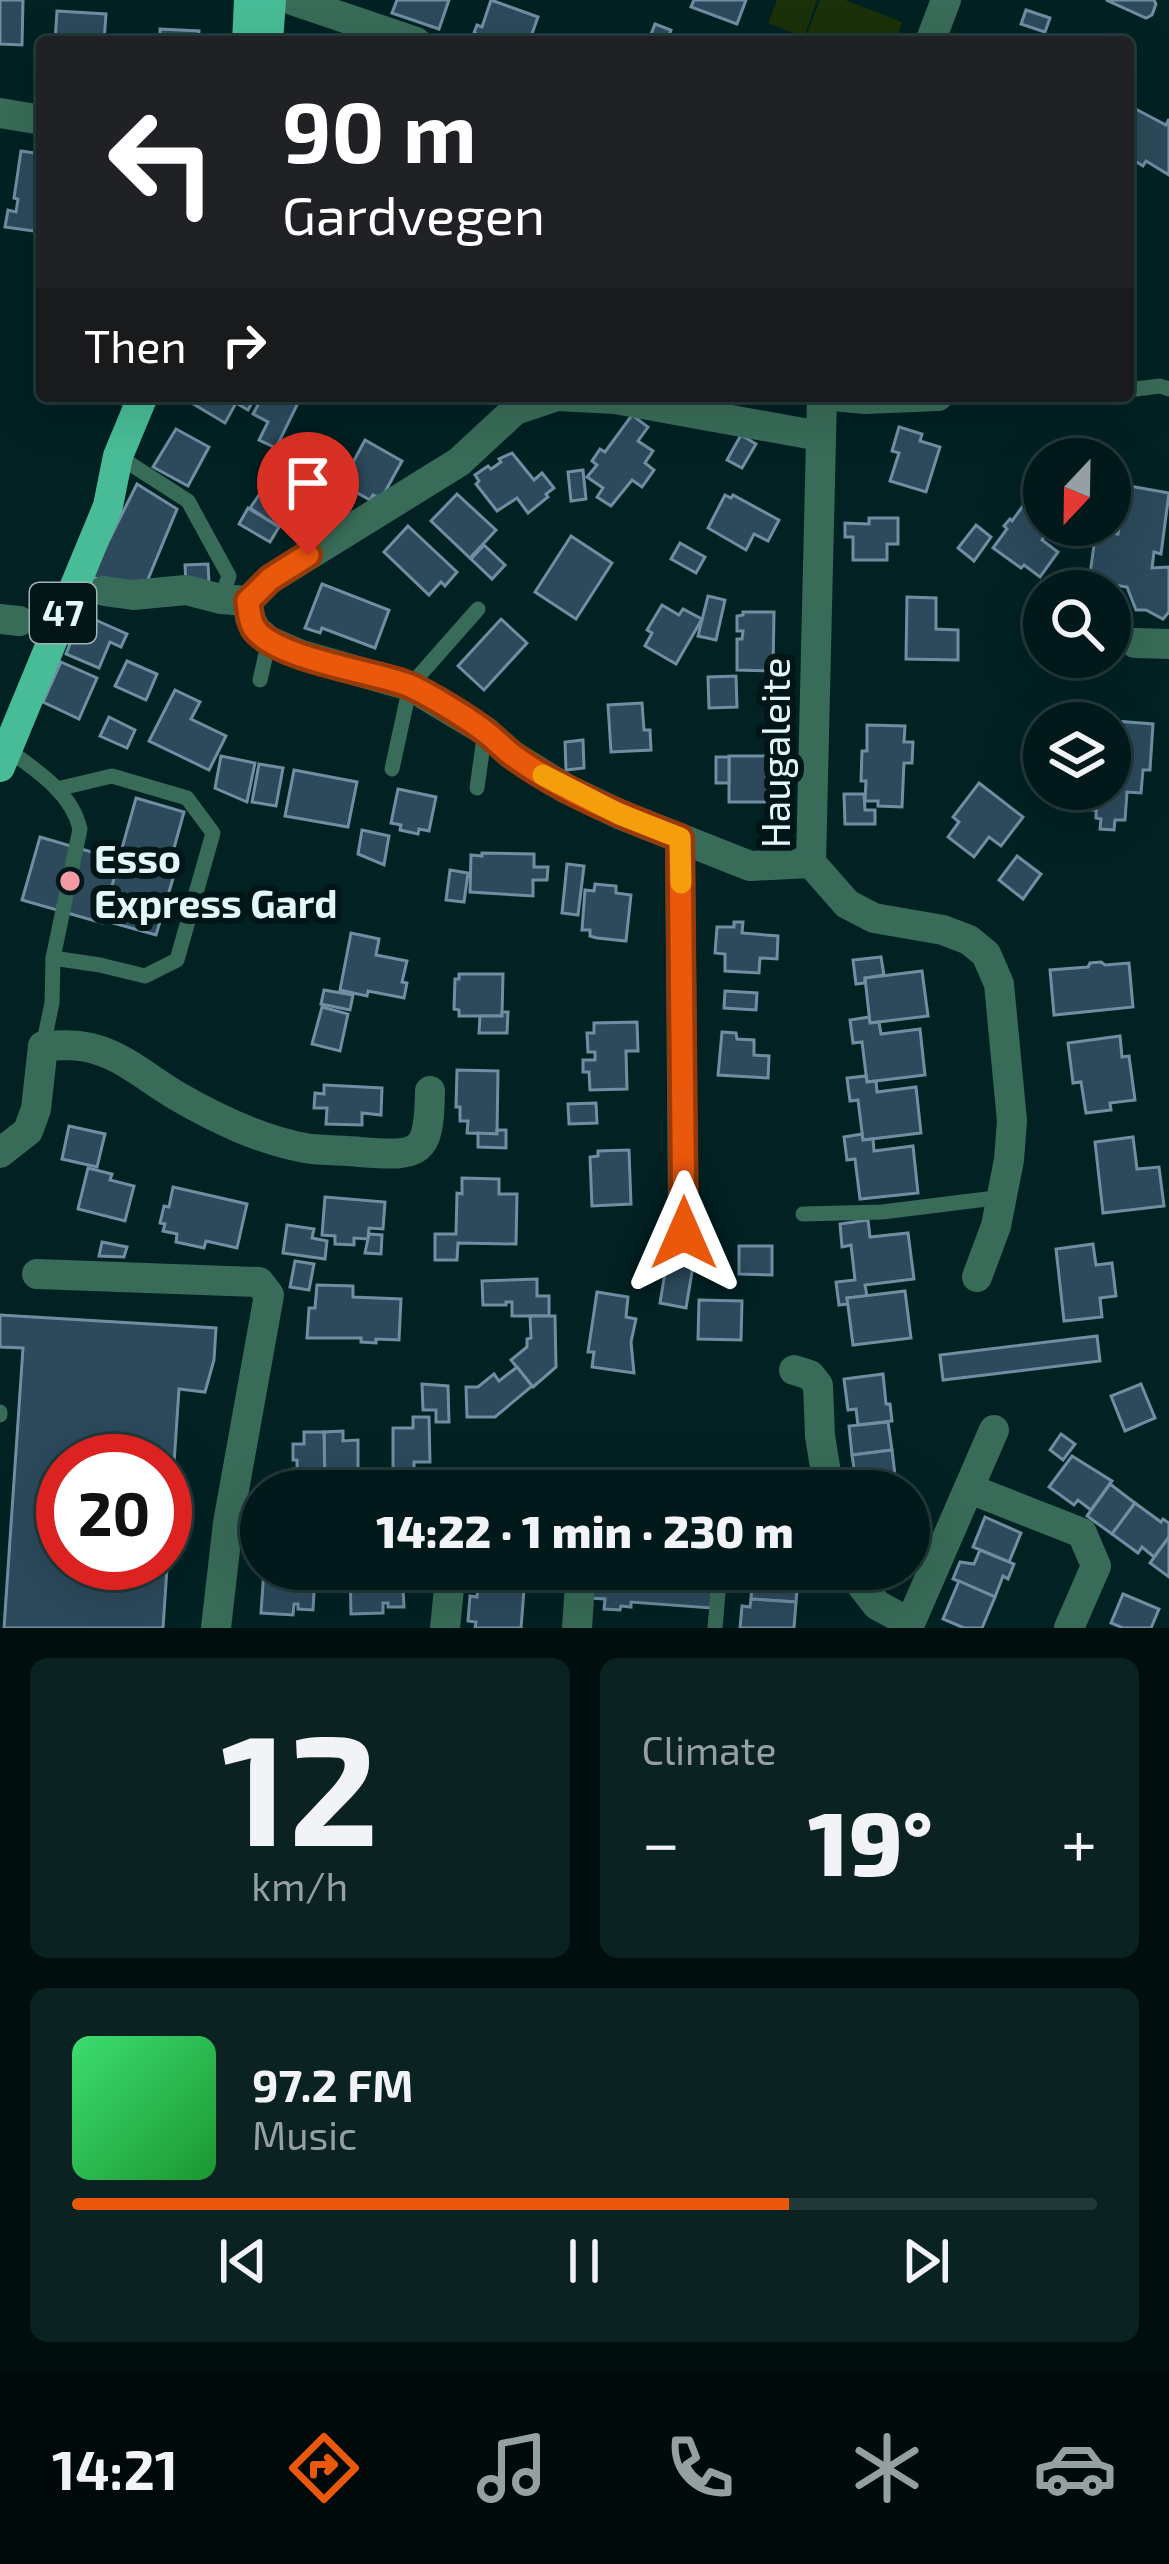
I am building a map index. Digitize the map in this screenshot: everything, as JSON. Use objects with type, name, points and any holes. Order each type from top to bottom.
[{"type":"main road","points":[[247,36],[249,0]]},
{"type":"main road","points":[[269,36],[272,0]]},
{"type":"main road","name":"47","points":[[3,758],[108,506],[132,402]]},
{"type":"main road","name":"47","points":[[0,712],[90,498],[118,456]]},
{"type":"street","points":[[292,0],[398,36]]},
{"type":"street","points":[[932,36],[941,1]]},
{"type":"street","points":[[0,113],[36,119]]},
{"type":"street","points":[[234,600],[459,462],[515,410],[539,402]]},
{"type":"street","points":[[632,402],[820,436]]},
{"type":"street","name":"Haugaleite","points":[[822,402],[811,863],[848,904],[874,918],[943,930],[969,940],[986,954],[999,984],[1012,1121],[1010,1160],[996,1226],[977,1277]]},
{"type":"street","points":[[104,591],[133,596],[186,590],[234,600],[269,641],[410,686],[485,731],[512,755],[565,788],[619,814],[750,866],[811,863]]},
{"type":"street","points":[[1135,643],[1169,644]]},
{"type":"street","points":[[680,838],[683,1208]]},
{"type":"street","points":[[5,1146],[28,1131],[36,1109],[43,1046],[97,1050],[248,1132],[304,1148],[402,1155],[421,1144],[430,1127],[430,1090]]},
{"type":"street","points":[[37,1274],[259,1282],[269,1295],[228,1523],[216,1628]]},
{"type":"street","points":[[794,1370],[810,1375],[818,1384],[826,1470]]},
{"type":"street","points":[[865,1590],[877,1605],[909,1626],[994,1430]]},
{"type":"street","points":[[970,1489],[1082,1533],[1096,1566],[1069,1628]]},
{"type":"street","points":[[445,1628],[449,1590]]},
{"type":"street","points":[[577,1628],[580,1590]]},
{"type":"lane","points":[[1134,389],[1169,389]]},
{"type":"lane","points":[[118,456],[188,501],[229,576],[234,600]]},
{"type":"lane","points":[[392,769],[410,686],[478,609]]},
{"type":"lane","points":[[260,680],[269,641]]},
{"type":"lane","points":[[476,788],[485,731]]},
{"type":"lane","points":[[3,758],[57,789],[76,811],[80,829],[52,958],[52,1004],[43,1046]]},
{"type":"lane","points":[[52,958],[145,976],[177,960],[213,833],[187,798],[112,776],[57,789]]},
{"type":"lane","points":[[802,1214],[882,1212],[1003,1197]]},
{"type":"lane","points":[[683,1208],[684,1233],[706,1243]]},
{"type":"lane","points":[[715,1628],[719,1590]]},
{"type":"green space","points":[[777,0],[817,0],[804,36],[768,23]]},
{"type":"green space","points":[[820,0],[845,0],[902,22],[897,36],[806,36]]},
{"type":"building","points":[[0,0],[23,0],[22,45],[0,44]]},
{"type":"building","points":[[397,0],[449,0],[439,29],[392,13]]},
{"type":"building","points":[[491,0],[538,17],[531,36],[474,33],[477,25],[482,27]]},
{"type":"building","points":[[694,0],[746,0],[737,24],[691,7]]},
{"type":"building","points":[[1106,0],[1154,0],[1156,4],[1146,18]]},
{"type":"building","points":[[1026,10],[1050,18],[1045,32],[1021,24]]},
{"type":"building","points":[[57,11],[106,14],[104,36],[55,36]]},
{"type":"building","points":[[655,24],[671,30],[668,36],[650,36]]},
{"type":"building","points":[[160,29],[199,31],[199,36],[160,36]]},
{"type":"building","points":[[1134,108],[1166,125],[1169,119],[1169,175],[1146,161],[1143,166],[1134,160]]},
{"type":"building","points":[[21,151],[36,153],[34,231],[5,227],[8,210],[16,212],[18,199],[14,198]]},
{"type":"building","points":[[190,402],[252,402],[248,410],[236,403],[225,423]]},
{"type":"building","points":[[259,403],[298,403],[276,448],[259,440],[268,422],[253,414]]},
{"type":"building","points":[[632,415],[648,427],[638,441],[653,451],[645,463],[654,470],[642,487],[632,480],[611,506],[597,497],[603,488],[587,477],[597,465],[592,461],[600,449],[605,452]]},
{"type":"building","points":[[899,427],[922,434],[920,441],[940,447],[926,492],[890,481],[899,453],[892,451]]},
{"type":"building","points":[[176,429],[209,447],[188,486],[153,467]]},
{"type":"building","points":[[741,435],[756,444],[742,468],[727,460]]},
{"type":"building","points":[[365,440],[402,461],[381,499],[373,495],[370,500],[344,479]]},
{"type":"building","points":[[512,453],[534,480],[542,473],[554,488],[528,513],[517,498],[497,511],[476,484],[475,475]]},
{"type":"building","points":[[583,470],[586,499],[571,501],[568,472]]},
{"type":"building","points":[[276,476],[301,491],[279,527],[250,508],[259,495],[264,497]]},
{"type":"building","points":[[137,484],[177,509],[146,584],[131,594],[91,576]]},
{"type":"building","points":[[1131,486],[1169,493],[1161,554],[1154,552],[1152,568],[1169,567],[1169,612],[1163,619],[1136,610],[1131,570],[1091,570],[1094,546],[1131,546]]},
{"type":"building","points":[[457,494],[496,530],[470,558],[431,521]]},
{"type":"building","points":[[725,495],[779,520],[768,541],[754,534],[746,550],[708,528]]},
{"type":"building","points":[[1023,506],[1023,546],[1050,546],[1058,552],[1045,570],[1021,568],[993,548],[1007,529],[1004,526]]},
{"type":"building","points":[[248,508],[279,527],[270,542],[239,524]]},
{"type":"building","points":[[869,518],[898,518],[898,544],[887,544],[887,560],[853,560],[853,537],[845,537],[845,523],[869,524]]},
{"type":"building","points":[[976,525],[991,537],[974,561],[958,548]]},
{"type":"building","points":[[408,526],[457,572],[429,595],[384,552]]},
{"type":"building","points":[[571,536],[612,563],[576,619],[535,592]]},
{"type":"building","points":[[680,543],[705,557],[696,573],[671,559]]},
{"type":"building","points":[[484,545],[505,565],[492,579],[471,559]]},
{"type":"building","points":[[208,564],[209,583],[186,584],[185,565]]},
{"type":"building","points":[[322,584],[389,610],[375,648],[322,628],[320,633],[305,628]]},
{"type":"building","points":[[708,596],[725,600],[716,640],[698,636]]},
{"type":"building","points":[[907,597],[936,598],[936,629],[958,630],[958,660],[906,659]]},
{"type":"building","points":[[662,605],[679,615],[683,609],[702,619],[676,664],[645,646],[652,633],[647,630]]},
{"type":"building","points":[[774,612],[773,671],[737,670],[737,639],[742,639],[743,631],[737,631],[737,616]]},
{"type":"building","points":[[82,614],[127,634],[121,647],[110,642],[99,668],[66,654]]},
{"type":"building","points":[[501,619],[527,643],[484,690],[458,666]]},
{"type":"building","points":[[127,661],[157,674],[146,700],[115,686]]},
{"type":"building","points":[[61,662],[97,678],[79,719],[43,702]]},
{"type":"building","points":[[736,676],[737,707],[709,708],[708,677]]},
{"type":"building","points":[[175,690],[200,702],[191,719],[226,736],[209,770],[149,741]]},
{"type":"building","points":[[642,703],[651,750],[611,752],[608,705]]},
{"type":"building","points":[[109,717],[135,730],[127,748],[100,736]]},
{"type":"building","points":[[1131,722],[1153,724],[1150,770],[1143,770],[1141,793],[1131,792]]},
{"type":"building","points":[[867,725],[905,726],[904,742],[913,742],[912,763],[904,763],[902,807],[865,801],[866,781],[861,781]]},
{"type":"building","points":[[583,740],[584,768],[566,770],[565,742]]},
{"type":"building","points":[[221,756],[255,763],[247,802],[215,788]]},
{"type":"building","points":[[729,756],[768,756],[768,802],[729,802]]},
{"type":"building","points":[[716,757],[729,757],[729,783],[716,783]]},
{"type":"building","points":[[259,764],[283,768],[276,806],[252,802]]},
{"type":"building","points":[[294,770],[357,782],[348,827],[285,816]]},
{"type":"building","points":[[979,783],[1023,817],[1001,846],[989,837],[974,857],[948,837],[959,822],[953,817]]},
{"type":"building","points":[[398,789],[436,797],[429,831],[419,829],[418,834],[391,823]]},
{"type":"building","points":[[844,794],[864,794],[865,810],[875,810],[875,824],[845,824]]},
{"type":"building","points":[[136,798],[184,812],[168,870],[175,872],[156,935],[102,920]]},
{"type":"building","points":[[1096,810],[1126,810],[1125,820],[1115,820],[1114,830],[1100,829],[1101,819],[1096,818]]},
{"type":"building","points":[[362,830],[389,836],[384,865],[358,854]]},
{"type":"building","points":[[40,837],[119,860],[102,923],[22,900]]},
{"type":"building","points":[[534,854],[534,867],[548,867],[547,880],[533,880],[533,896],[470,892],[471,855]]},
{"type":"building","points":[[1017,856],[1041,874],[1023,899],[999,880]]},
{"type":"building","points":[[567,864],[584,866],[578,915],[562,913]]},
{"type":"building","points":[[450,870],[468,873],[464,902],[446,900]]},
{"type":"building","points":[[595,884],[616,886],[616,893],[631,895],[626,941],[597,938],[590,936],[590,930],[582,930],[585,890],[594,891]]},
{"type":"building","points":[[734,922],[743,922],[742,933],[778,936],[777,959],[760,958],[759,973],[725,971],[725,954],[715,953],[717,927],[734,927]]},
{"type":"building","points":[[351,933],[379,939],[376,955],[407,961],[404,998],[340,990]]},
{"type":"building","points":[[881,957],[884,975],[856,984],[853,960]]},
{"type":"building","points":[[1129,963],[1133,1007],[1054,1015],[1050,970]]},
{"type":"building","points":[[922,971],[928,1016],[870,1023],[865,978]]},
{"type":"building","points":[[459,974],[503,974],[502,1016],[459,1016],[454,1009]]},
{"type":"building","points":[[324,990],[353,995],[350,1010],[321,1004]]},
{"type":"building","points":[[725,991],[757,993],[756,1010],[724,1008]]},
{"type":"building","points":[[322,1007],[348,1014],[340,1051],[312,1044]]},
{"type":"building","points":[[508,1012],[507,1033],[479,1033],[480,1016],[502,1016]]},
{"type":"building","points":[[869,1017],[870,1023],[879,1022],[881,1034],[920,1029],[925,1075],[867,1082],[862,1042],[853,1043],[850,1020]]},
{"type":"building","points":[[637,1022],[638,1051],[626,1051],[627,1089],[590,1090],[583,1060],[595,1060],[595,1052],[588,1052],[587,1033],[594,1033],[594,1023]]},
{"type":"building","points":[[722,1032],[754,1040],[754,1055],[769,1056],[768,1078],[718,1075]]},
{"type":"building","points":[[1120,1036],[1122,1057],[1129,1056],[1135,1100],[1086,1113],[1081,1082],[1073,1083],[1068,1043]]},
{"type":"building","points":[[457,1070],[498,1071],[497,1134],[467,1133],[468,1121],[460,1121],[460,1107],[456,1107]]},
{"type":"building","points":[[866,1076],[867,1082],[876,1081],[877,1092],[916,1087],[921,1133],[863,1140],[858,1100],[850,1101],[847,1078]]},
{"type":"building","points":[[324,1085],[382,1088],[381,1115],[362,1113],[362,1125],[326,1124],[327,1108],[314,1108],[315,1093],[324,1094]]},
{"type":"building","points":[[596,1103],[597,1123],[569,1124],[568,1104]]},
{"type":"building","points":[[69,1126],[105,1134],[97,1167],[62,1159]]},
{"type":"building","points":[[497,1130],[506,1130],[506,1148],[478,1147],[478,1133],[497,1134]]},
{"type":"building","points":[[862,1134],[863,1140],[873,1139],[874,1151],[913,1146],[918,1193],[860,1199],[855,1159],[847,1160],[844,1137]]},
{"type":"building","points":[[1133,1137],[1137,1169],[1159,1167],[1164,1206],[1103,1213],[1095,1142]]},
{"type":"building","points":[[629,1150],[631,1204],[592,1206],[590,1157],[598,1156],[598,1151]]},
{"type":"building","points":[[88,1168],[134,1186],[125,1221],[78,1209]]},
{"type":"building","points":[[462,1178],[499,1179],[499,1194],[517,1194],[516,1244],[458,1243],[457,1260],[435,1260],[435,1234],[456,1234]]},
{"type":"building","points":[[173,1187],[247,1204],[237,1248],[206,1241],[204,1248],[176,1242],[177,1234],[163,1231],[165,1224],[160,1223]]},
{"type":"building","points":[[325,1197],[385,1202],[383,1229],[369,1228],[368,1239],[354,1238],[354,1245],[335,1244],[335,1236],[322,1235]]},
{"type":"building","points":[[868,1220],[870,1237],[908,1233],[914,1279],[865,1285],[867,1296],[847,1298],[848,1304],[839,1305],[836,1282],[855,1280],[851,1245],[842,1247],[840,1224]]},
{"type":"building","points":[[287,1225],[314,1229],[312,1238],[327,1241],[325,1259],[283,1253]]},
{"type":"building","points":[[369,1234],[382,1235],[381,1254],[365,1253]]},
{"type":"building","points":[[102,1242],[127,1247],[124,1257],[99,1256]]},
{"type":"building","points":[[1093,1244],[1096,1265],[1112,1263],[1116,1296],[1100,1298],[1102,1317],[1064,1321],[1056,1249]]},
{"type":"building","points":[[739,1246],[772,1246],[772,1275],[739,1274]]},
{"type":"building","points":[[295,1261],[314,1264],[309,1290],[290,1287]]},
{"type":"building","points":[[666,1266],[693,1266],[686,1308],[660,1303]]},
{"type":"building","points":[[537,1279],[537,1296],[549,1296],[549,1316],[512,1316],[512,1302],[483,1305],[482,1281]]},
{"type":"building","points":[[317,1285],[353,1286],[353,1297],[401,1299],[399,1340],[307,1338]]},
{"type":"building","points":[[905,1291],[911,1338],[853,1345],[847,1298]]},
{"type":"building","points":[[597,1292],[628,1297],[626,1317],[636,1319],[631,1342],[634,1373],[592,1367],[594,1352],[588,1352]]},
{"type":"building","points":[[699,1300],[742,1301],[741,1340],[698,1339]]},
{"type":"building","points":[[0,1315],[216,1328],[205,1392],[179,1389],[176,1434],[36,1434],[36,1590],[166,1590],[163,1628],[4,1628],[23,1348],[0,1347]]},
{"type":"building","points":[[530,1316],[555,1316],[556,1367],[533,1387],[511,1360],[531,1338]]},
{"type":"building","points":[[1097,1336],[1100,1361],[943,1380],[940,1355]]},
{"type":"building","points":[[517,1367],[532,1386],[495,1417],[467,1417],[466,1387],[478,1387],[494,1374],[499,1381]]},
{"type":"building","points":[[883,1374],[892,1421],[858,1425],[856,1409],[848,1410],[844,1379]]},
{"type":"building","points":[[422,1384],[448,1386],[449,1422],[436,1422],[436,1410],[423,1410]]},
{"type":"building","points":[[1141,1384],[1155,1418],[1125,1431],[1111,1396]]},
{"type":"building","points":[[413,1417],[429,1417],[430,1462],[414,1462],[414,1470],[393,1470],[393,1428],[413,1428]]},
{"type":"building","points":[[888,1422],[892,1450],[852,1455],[849,1426]]},
{"type":"building","points":[[343,1431],[343,1441],[358,1440],[358,1470],[325,1470],[324,1432]]},
{"type":"building","points":[[304,1432],[324,1432],[325,1470],[293,1470],[297,1460],[293,1460],[293,1444],[304,1444]]},
{"type":"building","points":[[1061,1434],[1075,1444],[1063,1460],[1050,1450]]},
{"type":"building","points":[[892,1450],[894,1470],[854,1470],[852,1455]]},
{"type":"building","points":[[1072,1456],[1112,1481],[1091,1510],[1078,1500],[1074,1505],[1049,1487]]},
{"type":"building","points":[[1110,1484],[1135,1503],[1112,1534],[1087,1516]]},
{"type":"building","points":[[1135,1503],[1169,1523],[1169,1537],[1154,1557],[1142,1547],[1138,1553],[1112,1534]]},
{"type":"building","points":[[985,1517],[1021,1533],[1009,1562],[973,1547]]},
{"type":"building","points":[[1169,1537],[1169,1577],[1150,1563]]},
{"type":"building","points":[[980,1550],[1014,1564],[995,1597],[953,1579],[960,1562],[974,1564]]},
{"type":"building","points":[[959,1581],[995,1597],[982,1628],[964,1628],[943,1619]]},
{"type":"building","points":[[263,1590],[314,1590],[313,1610],[294,1604],[293,1615],[261,1613]]},
{"type":"building","points":[[350,1590],[403,1590],[404,1607],[383,1603],[383,1613],[351,1614]]},
{"type":"building","points":[[478,1590],[524,1590],[521,1628],[475,1628],[476,1622],[468,1621],[470,1596],[477,1597]]},
{"type":"building","points":[[591,1590],[712,1590],[711,1608],[631,1602],[631,1607],[620,1610],[604,1609],[605,1599],[590,1598]]},
{"type":"building","points":[[752,1590],[797,1590],[796,1602],[751,1599]]},
{"type":"building","points":[[1123,1594],[1159,1609],[1151,1628],[1111,1623]]},
{"type":"building","points":[[751,1599],[796,1602],[794,1628],[740,1628],[742,1606],[750,1607]]},
{"type":"slow traffic","points":[[543,775],[619,814],[680,838],[681,883]]},
{"type":"place","name":"Esso Express Gard","points":[[70,881]]},
{"type":"route","points":[[308,555],[270,579],[248,601],[250,619],[269,641],[410,686],[485,731],[512,755],[565,788],[680,838],[684,1233]]}]
